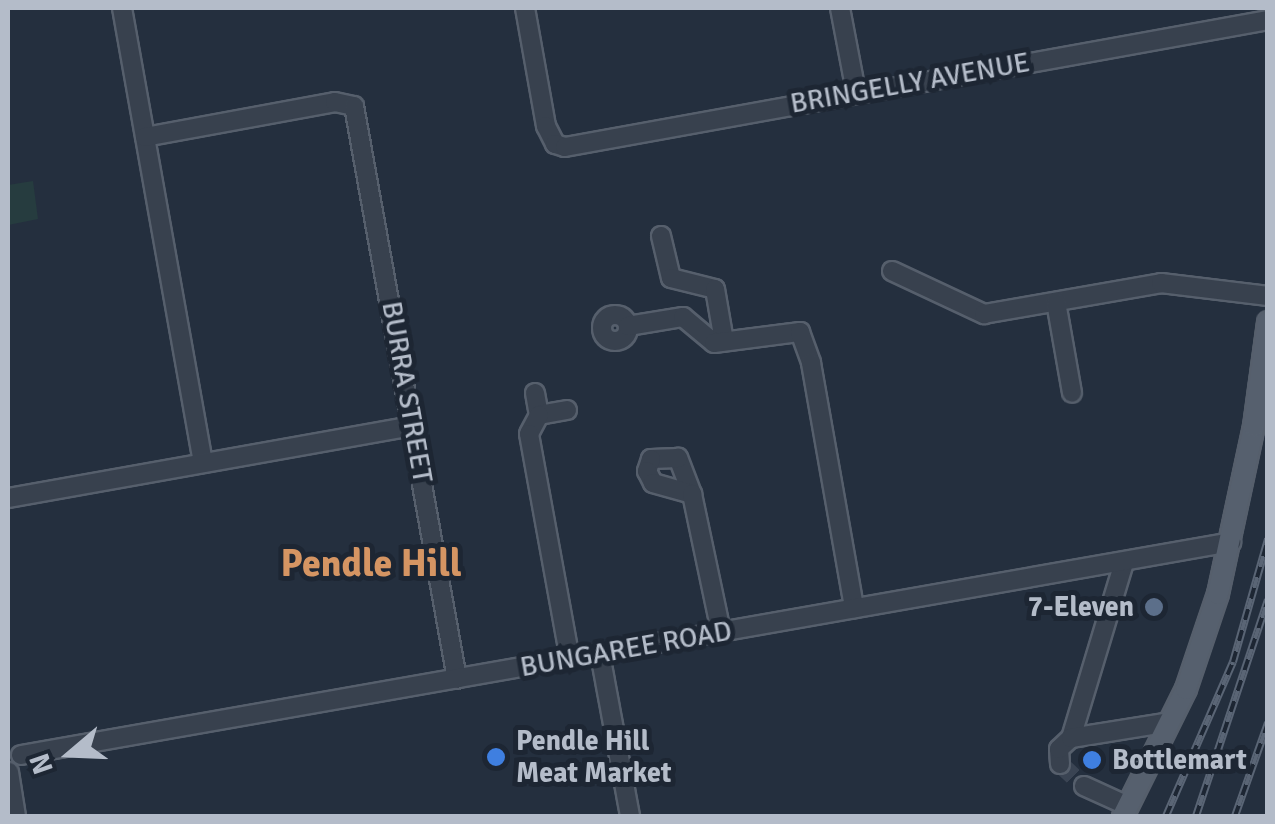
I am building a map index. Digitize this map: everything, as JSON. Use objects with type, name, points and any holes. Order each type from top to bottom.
[{"type":"main road","points":[[1126,811],[1197,661],[1231,542],[1263,401],[1268,322]]},
{"type":"street","points":[[122,8],[202,463]]},
{"type":"street","name":"BRINGELLY AVENUE","points":[[525,8],[554,144],[573,147],[856,92],[1268,20]]},
{"type":"street","points":[[840,8],[856,92]]},
{"type":"street","name":"BURRA STREET","points":[[145,137],[334,102],[354,106],[457,679]]},
{"type":"street","points":[[661,236],[671,278],[715,289],[724,341]]},
{"type":"street","points":[[892,270],[978,313],[1161,284],[1268,296]]},
{"type":"street","points":[[1056,302],[1072,393]]},
{"type":"street","points":[[628,326],[679,316],[693,321],[710,342],[791,329],[802,336],[854,608]]},
{"type":"street","points":[[535,393],[539,416],[529,434],[570,659]]},
{"type":"street","points":[[539,416],[567,410]]},
{"type":"street","points":[[8,498],[413,426]]},
{"type":"street","points":[[692,494],[722,632]]},
{"type":"street","name":"BUNGAREE ROAD","points":[[14,750],[457,679],[1231,542]]},
{"type":"street","points":[[1060,764],[1059,749],[1071,738],[1124,562]]},
{"type":"street","points":[[600,654],[630,816]]},
{"type":"street","points":[[1071,738],[1170,722]]},
{"type":"street","points":[[14,750],[19,766],[8,772],[16,816]]},
{"type":"street","points":[[1084,786],[1126,811]]},
{"type":"green space","points":[[33,181],[38,219],[8,225],[8,185]]},
{"type":"tunnel","points":[[1060,764],[1084,786]]},
{"type":"railway","points":[[1166,816],[1233,662],[1268,539]]},
{"type":"railway","points":[[1196,816],[1268,600]]},
{"type":"railway","points":[[1235,816],[1268,723]]},
{"type":"place","name":"7-Eleven","points":[[1154,607]]},
{"type":"place","name":"Pendle Hill Meat Market","points":[[496,757]]},
{"type":"place","name":"Bottlemart","points":[[1092,760]]},
{"type":"district","name":"Pendle Hill","points":[[371,564]]}]
